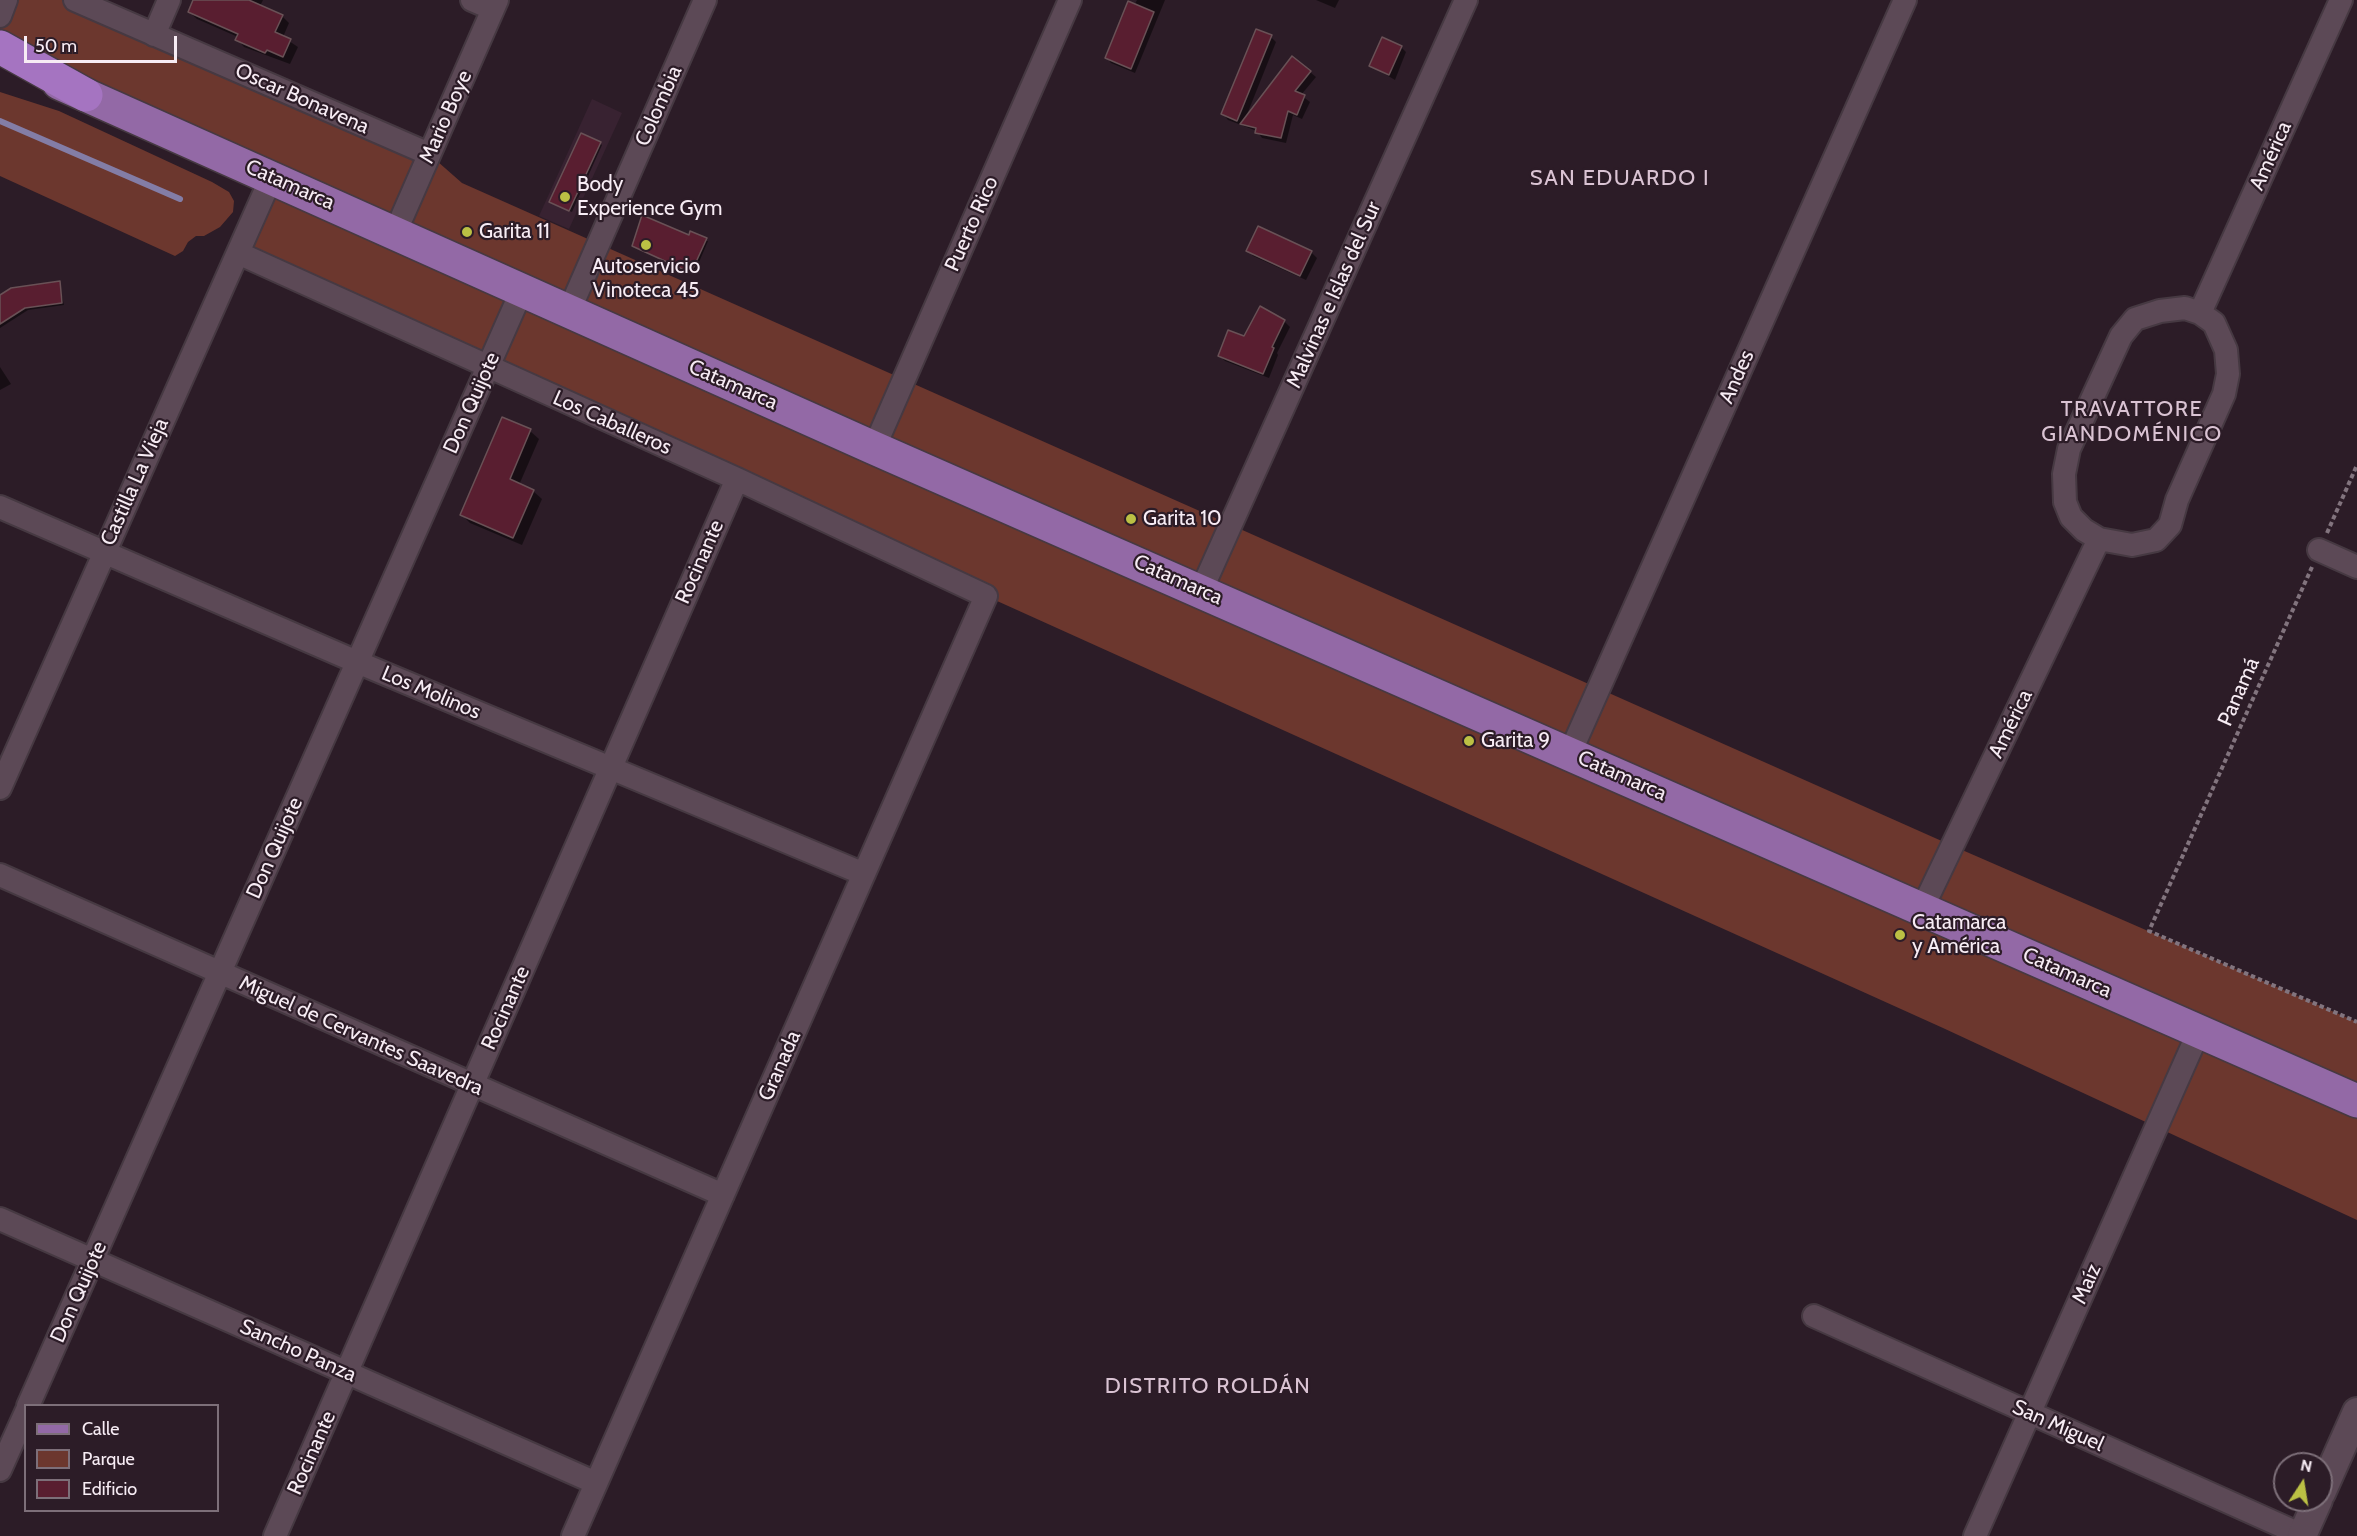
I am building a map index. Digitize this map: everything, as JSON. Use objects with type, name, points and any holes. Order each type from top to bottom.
[{"type":"highway","points":[[0,47],[86,95]]},
{"type":"highway","points":[[0,74],[86,95]]},
{"type":"main road","name":"Catamarca","points":[[0,56],[272,176],[874,448],[2357,1101]]},
{"type":"street","points":[[0,16],[6,0]]},
{"type":"street","name":"Oscar Bonavena","points":[[75,0],[429,154]]},
{"type":"street","points":[[154,35],[169,0]]},
{"type":"street","points":[[472,0],[495,5]]},
{"type":"street","name":"Colombia","points":[[569,311],[705,0]]},
{"type":"street","name":"Puerto Rico","points":[[874,448],[1070,0]]},
{"type":"street","name":"Malvinas e Islas del Sur","points":[[1201,591],[1466,0]]},
{"type":"street","name":"Andes","points":[[1570,753],[1905,0]]},
{"type":"street","name":"América","points":[[2200,313],[2341,0]]},
{"type":"street","name":"Mario Boye","points":[[395,233],[495,5]]},
{"type":"street","name":"Castilla La Vieja","points":[[0,788],[272,176]]},
{"type":"street","name":"Los Caballeros","points":[[238,252],[737,479],[986,596]]},
{"type":"street","name":"Don Quijote","points":[[29,1404],[522,290]]},
{"type":"street","points":[[2185,308],[2200,313],[2214,323],[2226,351],[2228,374],[2224,394],[2177,500],[2170,525],[2156,540],[2132,546],[2099,539],[2084,530],[2071,517],[2065,502],[2064,474],[2069,449],[2121,336],[2135,319],[2160,311],[2185,308]]},
{"type":"street","name":"Rocinante","points":[[275,1536],[737,479]]},
{"type":"street","name":"Los Molinos","points":[[0,507],[357,662],[864,874]]},
{"type":"street","name":"América","points":[[1922,909],[2099,539]]},
{"type":"street","points":[[2319,550],[2357,567]]},
{"type":"street","name":"Granada","points":[[573,1536],[986,596]]},
{"type":"street","name":"Miguel de Cervantes Saavedra","points":[[0,875],[723,1195]]},
{"type":"street","name":"Maíz","points":[[1975,1536],[2199,1031]]},
{"type":"street","name":"Sancho Panza","points":[[0,1219],[596,1483]]},
{"type":"street","name":"San Miguel","points":[[1814,1316],[2302,1536]]},
{"type":"street","points":[[2333,1466],[2357,1412]]},
{"type":"street","points":[[0,1470],[24,1416]]},
{"type":"street","points":[[2302,1536],[2313,1512]]},
{"type":"path","name":"Panamá","points":[[2357,465],[2149,932],[2357,1022]]},
{"type":"shaded area","points":[[592,99],[622,113],[569,229],[539,216]]},
{"type":"green space","points":[[6,0],[75,0],[429,154],[462,183],[1953,846],[2357,1022],[2357,1220],[1943,1028],[986,596],[238,253],[272,177],[0,47],[0,16]]},
{"type":"green space","points":[[0,92],[59,111],[212,182],[229,192],[234,201],[233,212],[220,227],[204,236],[196,236],[188,242],[183,251],[175,256],[0,176]]},
{"type":"building","points":[[193,0],[249,0],[283,15],[275,32],[291,39],[283,57],[267,50],[265,53],[235,40],[238,34],[188,12]]},
{"type":"building","points":[[1128,1],[1154,12],[1131,69],[1105,58]]},
{"type":"building","points":[[1256,29],[1272,35],[1237,121],[1221,114]]},
{"type":"building","points":[[1382,37],[1402,46],[1389,75],[1369,66]]},
{"type":"building","points":[[1292,56],[1311,71],[1295,91],[1305,95],[1297,115],[1288,111],[1281,138],[1255,133],[1256,128],[1240,124]]},
{"type":"building","points":[[581,133],[601,142],[569,211],[549,202]]},
{"type":"building","points":[[642,215],[689,235],[690,231],[707,238],[691,273],[632,246]]},
{"type":"building","points":[[1258,226],[1312,251],[1300,276],[1246,251]]},
{"type":"building","points":[[60,281],[62,303],[25,308],[0,324],[0,295],[11,288]]},
{"type":"building","points":[[1260,306],[1285,320],[1272,347],[1274,348],[1263,374],[1218,356],[1228,330],[1244,336]]},
{"type":"building","points":[[502,417],[531,429],[510,479],[534,490],[513,538],[460,515]]},
{"type":"waterway","points":[[0,121],[180,199]]},
{"type":"place","name":"Body Experience Gym","points":[[565,197]]},
{"type":"place","name":"Garita 11","points":[[467,232]]},
{"type":"place","name":"Autoservicio Vinoteca 45","points":[[646,245]]},
{"type":"place","name":"Garita 10","points":[[1131,519]]},
{"type":"place","name":"Garita 9","points":[[1469,741]]},
{"type":"place","name":"Catamarca y América","points":[[1900,935]]},
{"type":"district","name":"SAN EDUARDO I","points":[[1620,179]]},
{"type":"district","name":"TRAVATTORE GIANDOMÉNICO","points":[[2132,422]]},
{"type":"district","name":"DISTRITO ROLDÁN","points":[[1208,1387]]}]
